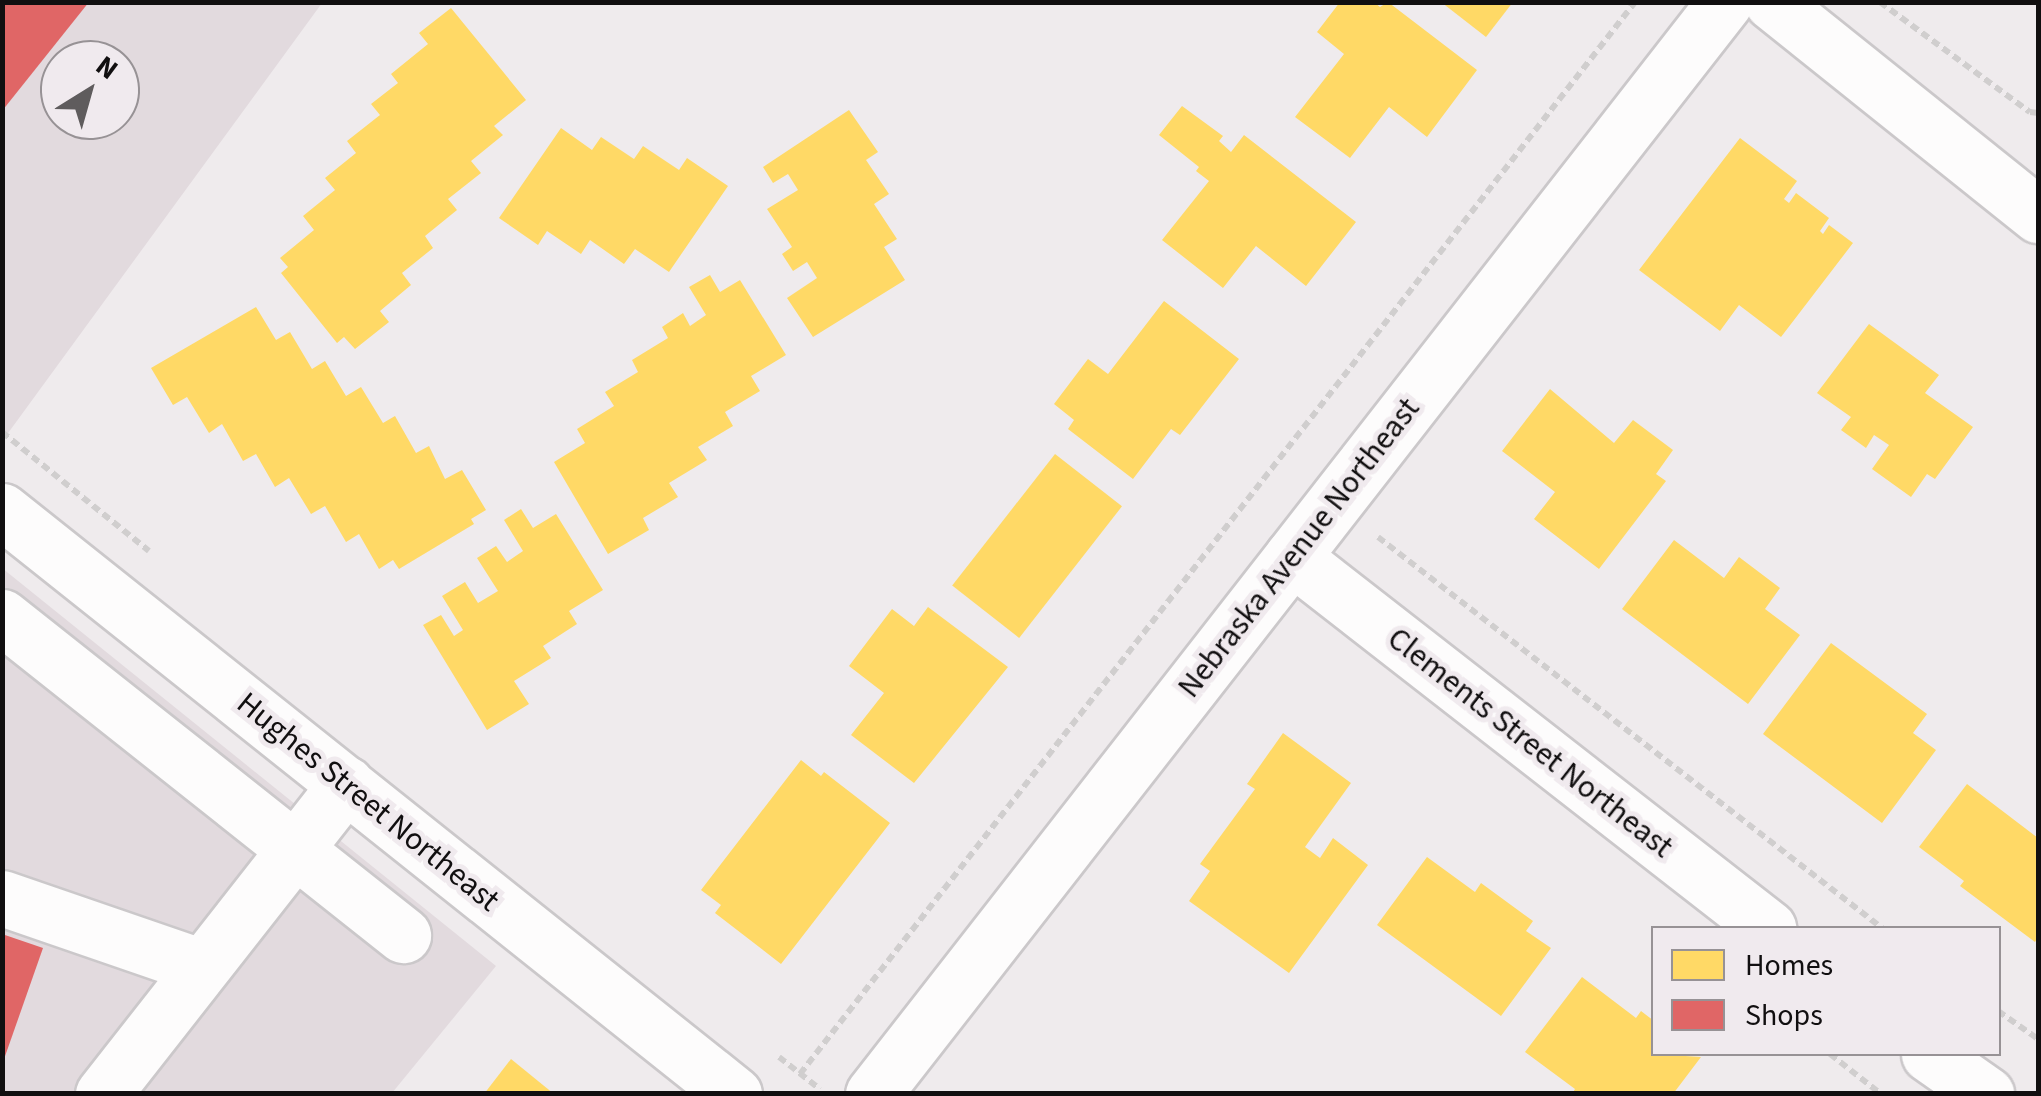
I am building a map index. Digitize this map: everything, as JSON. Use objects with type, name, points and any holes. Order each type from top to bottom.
[{"type":"street","name":"Nebraska Avenue Northeast","points":[[873,1094],[1725,2]]},
{"type":"street","points":[[1772,2],[2038,215]]},
{"type":"street","name":"Hughes Street Northeast","points":[[2,511],[734,1094]]},
{"type":"street","name":"Clements Street Northeast","points":[[1292,557],[1765,926]]},
{"type":"street","points":[[2,617],[402,936]]},
{"type":"street","points":[[103,1094],[346,784]]},
{"type":"street","points":[[2,898],[200,966]]},
{"type":"street","points":[[1933,1056],[1986,1094]]},
{"type":"path","points":[[800,1074],[1635,2]]},
{"type":"path","points":[[1880,2],[2030,112],[2038,113]]},
{"type":"path","points":[[1278,460],[1879,926]]},
{"type":"path","points":[[2001,1013],[2038,1039]]},
{"type":"path","points":[[1833,1056],[1881,1094]]},
{"type":"shaded area","points":[[3,3],[322,3],[3,440]]},
{"type":"shaded area","points":[[2,568],[496,966],[392,1093],[3,1093]]},
{"type":"building: Homes","points":[[1340,2],[1374,2],[1380,7],[1388,2],[1477,70],[1427,137],[1389,107],[1350,158],[1295,117],[1344,54],[1317,32]]},
{"type":"building: Homes","points":[[1441,2],[1513,2],[1486,37]]},
{"type":"building: Homes","points":[[451,8],[526,100],[494,126],[503,135],[471,161],[481,173],[448,199],[457,210],[425,236],[433,248],[402,273],[411,285],[380,311],[389,322],[355,349],[344,337],[337,343],[281,273],[288,267],[280,258],[314,230],[303,216],[335,190],[325,178],[356,153],[347,141],[380,115],[371,104],[398,83],[391,74],[428,44],[419,33]]},
{"type":"building: Homes","points":[[1182,106],[1223,136],[1219,141],[1231,152],[1244,135],[1356,222],[1306,286],[1256,246],[1223,288],[1162,240],[1209,181],[1196,171],[1199,167],[1159,135]]},
{"type":"building: Homes","points":[[849,110],[878,152],[866,160],[889,194],[874,204],[897,239],[884,247],[905,280],[813,337],[787,298],[817,278],[807,262],[793,271],[782,254],[792,247],[767,209],[798,190],[788,174],[773,183],[763,167]]},
{"type":"building: Homes","points":[[561,128],[592,150],[601,137],[634,159],[643,146],[679,170],[687,158],[728,186],[669,272],[635,249],[624,264],[590,240],[581,254],[547,231],[538,245],[499,218]]},
{"type":"building: Homes","points":[[1740,138],[1797,181],[1784,199],[1789,203],[1796,193],[1829,218],[1820,231],[1823,234],[1829,225],[1853,243],[1781,337],[1739,305],[1720,331],[1639,270]]},
{"type":"building: Homes","points":[[710,275],[720,292],[740,280],[786,355],[751,376],[760,391],[725,412],[733,426],[698,447],[707,460],[669,483],[678,497],[643,518],[649,530],[608,554],[554,462],[585,443],[577,429],[614,406],[605,392],[638,372],[632,360],[668,338],[662,327],[683,313],[690,326],[706,315],[689,287]]},
{"type":"building: Homes","points":[[1164,301],[1239,359],[1180,435],[1171,429],[1133,479],[1068,429],[1074,420],[1054,404],[1088,359],[1108,374]]},
{"type":"building: Homes","points":[[256,307],[276,340],[290,332],[312,369],[325,361],[346,396],[361,387],[383,423],[395,416],[416,453],[429,446],[445,479],[462,470],[486,510],[471,519],[474,524],[399,569],[393,560],[379,569],[359,534],[346,542],[325,506],[311,514],[289,478],[275,487],[256,454],[243,461],[222,424],[209,433],[187,397],[173,405],[151,368]]},
{"type":"building: Homes","points":[[1869,324],[1939,375],[1925,393],[1973,427],[1935,479],[1927,474],[1911,497],[1872,469],[1889,445],[1874,435],[1866,448],[1841,430],[1851,417],[1817,393]]},
{"type":"building: Homes","points":[[1550,389],[1614,443],[1633,420],[1673,450],[1656,474],[1666,481],[1599,569],[1534,519],[1555,492],[1502,451]]},
{"type":"building: Homes","points":[[1055,454],[1122,506],[1019,638],[952,586]]},
{"type":"building: Homes","points":[[521,509],[533,528],[556,514],[603,590],[569,611],[577,624],[543,646],[551,658],[514,681],[529,704],[487,730],[423,625],[441,615],[454,636],[463,630],[442,596],[465,582],[478,603],[498,591],[477,558],[496,546],[507,562],[523,551],[504,520]]},
{"type":"building: Homes","points":[[1674,540],[1724,578],[1739,557],[1780,588],[1765,609],[1800,635],[1748,704],[1622,609]]},
{"type":"building: Homes","points":[[928,607],[1008,667],[914,783],[851,735],[884,693],[849,666],[892,609],[914,626]]},
{"type":"building: Homes","points":[[1831,643],[1927,714],[1913,733],[1936,750],[1882,823],[1763,734]]},
{"type":"building: Homes","points":[[1283,733],[1351,783],[1305,847],[1320,858],[1333,838],[1368,865],[1289,973],[1189,901],[1210,871],[1200,864],[1255,789],[1247,784]]},
{"type":"building: Homes","points":[[801,760],[821,776],[824,772],[890,823],[781,964],[715,913],[721,905],[701,890]]},
{"type":"building: Homes","points":[[1967,784],[2038,838],[2035,942],[1960,886],[1964,881],[1919,847]]},
{"type":"building: Homes","points":[[1427,857],[1475,892],[1481,883],[1533,921],[1526,931],[1551,948],[1501,1016],[1377,925]]},
{"type":"building: Homes","points":[[1582,977],[1636,1018],[1641,1011],[1651,1019],[1651,1056],[1701,1057],[1673,1094],[1572,1094],[1575,1089],[1525,1052]]},
{"type":"building: Homes","points":[[511,1059],[554,1094],[484,1094]]},
{"type":"building: Shops","points":[[2,2],[89,2],[59,40],[40,40],[40,63],[2,111]]},
{"type":"building: Shops","points":[[2,934],[43,948],[3,1062],[2,1062]]}]
